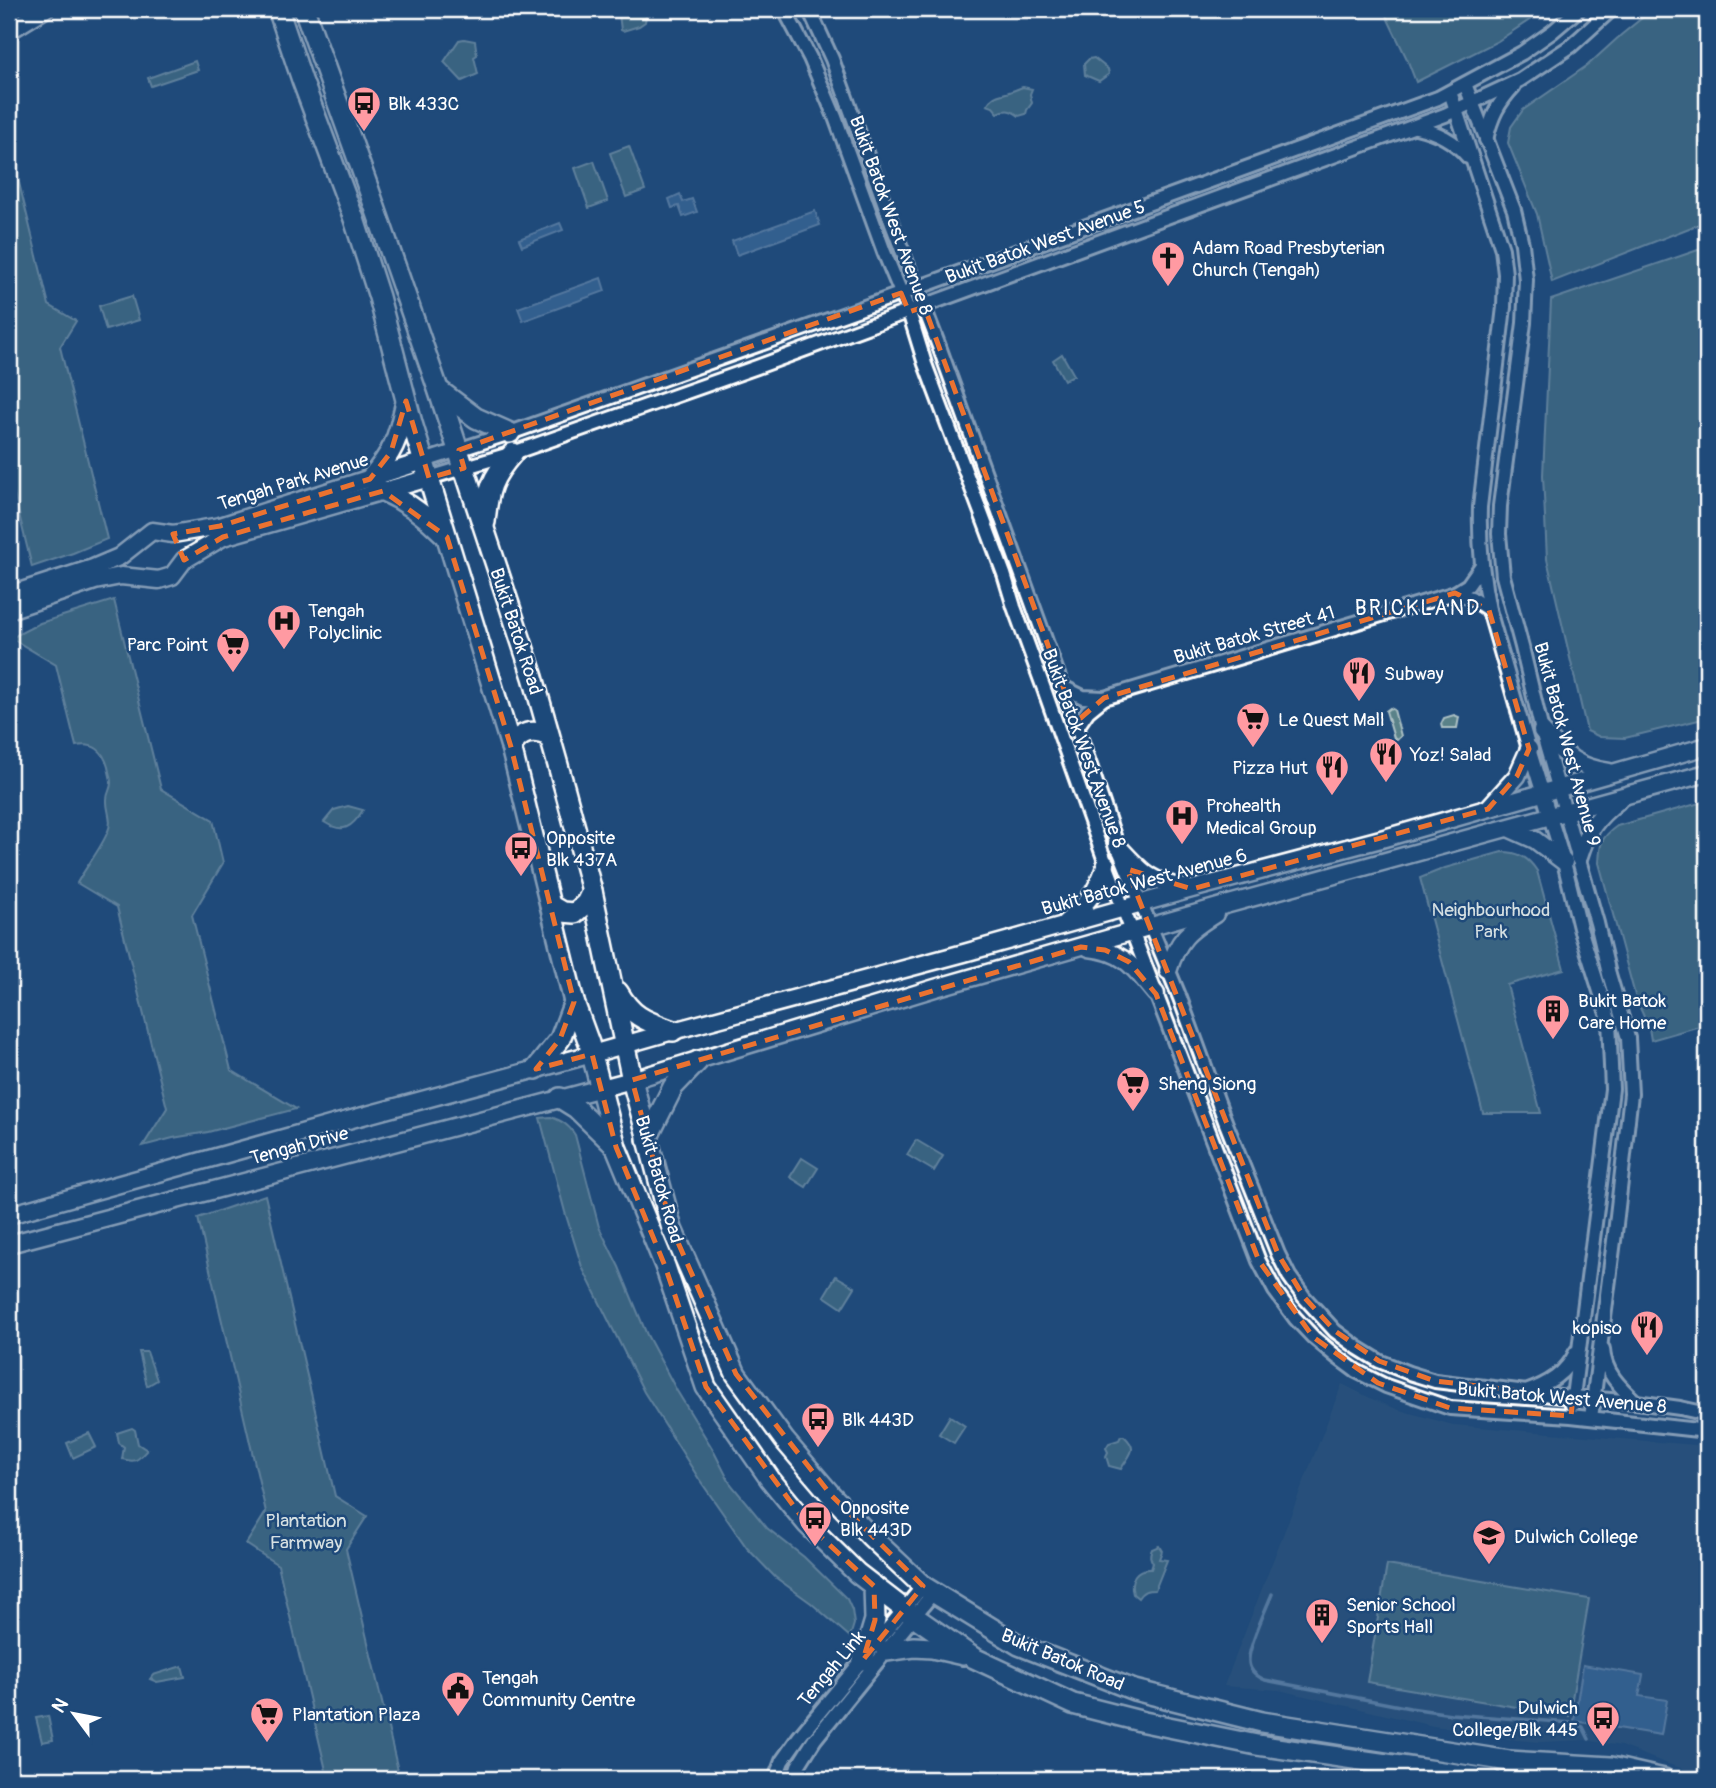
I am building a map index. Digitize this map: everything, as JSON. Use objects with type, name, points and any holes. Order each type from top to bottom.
[{"type":"main road","name":"Bukit Batok Road","points":[[278,9],[354,219],[379,297],[426,470],[511,747],[574,1002],[592,1055],[616,1147],[665,1266],[706,1387],[770,1479],[807,1524],[874,1586],[974,1658],[1073,1704],[1144,1722],[1257,1745],[1490,1779]]},
{"type":"main road","name":"Bukit Batok Road","points":[[304,9],[438,389],[533,677],[592,891],[632,1080],[672,1229],[736,1374],[785,1441],[870,1536],[928,1590],[1019,1645],[1134,1690],[1262,1722],[1509,1761],[1611,1768],[1664,1779]]},
{"type":"main road","points":[[438,389],[476,418],[510,433]]},
{"type":"main road","points":[[406,401],[400,431],[376,485],[429,520],[447,537]]},
{"type":"main road","points":[[484,528],[490,486],[501,466],[513,453]]},
{"type":"main road","points":[[511,747],[516,739],[527,732],[539,731],[550,736]]},
{"type":"main road","points":[[550,905],[562,912],[575,913],[586,903],[592,891]]},
{"type":"main road","points":[[610,979],[634,1014],[642,1020],[673,1031]]},
{"type":"main road","points":[[536,1069],[560,1039],[574,1002]]},
{"type":"main road","points":[[648,1139],[673,1087],[698,1060]]},
{"type":"main road","points":[[560,1098],[576,1108],[616,1147]]},
{"type":"main road","points":[[863,1660],[875,1620],[874,1586]]},
{"type":"main road","points":[[886,1651],[914,1647],[932,1648],[974,1658]]},
{"type":"street","points":[[9,31],[45,9]]},
{"type":"street","name":"Bukit Batok West Avenue 8","points":[[784,9],[810,58],[830,105],[909,312],[925,364],[1004,574],[1106,864],[1259,1261],[1275,1291],[1295,1318],[1337,1357],[1378,1383],[1450,1408],[1650,1423],[1707,1431]]},
{"type":"street","name":"Bukit Batok West Avenue 8","points":[[809,9],[832,59],[924,307],[1063,687],[1117,845],[1289,1276],[1335,1331],[1379,1361],[1409,1373],[1435,1381],[1636,1402],[1707,1414]]},
{"type":"street","name":"Bukit Batok West Avenue 5","points":[[426,470],[461,459],[510,433],[1426,103],[1522,53],[1579,9]]},
{"type":"street","name":"Bukit Batok West Avenue 5","points":[[426,470],[461,459],[513,453],[924,307],[1416,127],[1520,80],[1571,46],[1612,9]]},
{"type":"street","points":[[1486,140],[1490,121],[1503,97],[1520,80]]},
{"type":"street","name":"Bukit Batok West Avenue 9","points":[[1465,84],[1514,210],[1522,244],[1526,280],[1524,323],[1500,506],[1499,534],[1503,576],[1559,788],[1558,814],[1571,860],[1597,923],[1609,974],[1629,1038],[1631,1094],[1591,1418]]},
{"type":"street","name":"Bukit Batok West Avenue 9","points":[[1450,92],[1502,249],[1505,274],[1504,307],[1480,507],[1482,565],[1489,610],[1542,793],[1558,814]]},
{"type":"street","points":[[1416,127],[1444,136],[1460,147],[1473,162]]},
{"type":"street","name":"Tengah Park Avenue","points":[[9,595],[119,557],[152,531],[173,534],[220,526],[426,470]]},
{"type":"street","name":"Tengah Park Avenue","points":[[9,610],[95,581],[121,576],[159,580],[173,576],[184,560],[223,537],[376,485]]},
{"type":"street","points":[[173,534],[181,546],[184,560]]},
{"type":"street","name":"Bukit Batok Street 41","points":[[1063,687],[1083,697],[1104,698],[1455,593],[1468,584],[1482,565]]},
{"type":"street","points":[[1455,593],[1471,598],[1489,610]]},
{"type":"street","name":"Bukit Batok Street 41","points":[[1077,727],[1088,711],[1104,698]]},
{"type":"street","points":[[1542,731],[1561,752],[1584,767],[1615,772]]},
{"type":"street","name":"Bukit Batok West Avenue 6","points":[[592,1055],[1488,809],[1707,746]]},
{"type":"street","points":[[1488,809],[1517,776],[1529,749]]},
{"type":"street","points":[[601,1089],[935,988],[1229,904],[1707,773]]},
{"type":"street","points":[[1508,828],[1571,860],[1596,820],[1625,796]]},
{"type":"street","points":[[1117,845],[1153,880],[1192,889]]},
{"type":"street","name":"Bukit Batok West Avenue 9","points":[[1571,860],[1580,928],[1609,1020],[1612,1089],[1571,1416]]},
{"type":"street","points":[[1063,925],[1096,891],[1106,864]]},
{"type":"street","points":[[1168,971],[1186,934],[1229,904]]},
{"type":"street","points":[[1081,947],[1105,950],[1121,956],[1135,968],[1156,994]]},
{"type":"street","name":"Tengah Drive","points":[[9,1215],[592,1055]]},
{"type":"street","name":"Tengah Drive","points":[[9,1244],[601,1089]]},
{"type":"street","points":[[1602,1331],[1603,1356],[1608,1370],[1621,1389],[1636,1402]]},
{"type":"street","points":[[1524,1392],[1548,1383],[1563,1371],[1580,1342]]},
{"type":"street","name":"Tengah Link","points":[[794,1779],[798,1766],[815,1738],[886,1651],[928,1590]]},
{"type":"street","name":"Tengah Link","points":[[775,1779],[782,1761],[799,1737],[863,1660],[910,1613]]},
{"type":"highlighted area","points":[[901,293],[909,312],[924,307],[927,314],[1076,722],[1104,698],[1455,593],[1489,610],[1529,749],[1517,776],[1488,809],[1192,889],[1127,869],[1278,1254],[1304,1297],[1335,1331],[1379,1361],[1435,1381],[1573,1397],[1571,1416],[1450,1408],[1378,1383],[1313,1337],[1259,1261],[1156,994],[1129,962],[1105,950],[1081,947],[632,1080],[672,1229],[736,1374],[831,1495],[923,1586],[863,1660],[875,1620],[874,1586],[807,1524],[706,1387],[665,1266],[616,1147],[592,1054],[536,1069],[560,1039],[574,1002],[511,747],[447,537],[383,491],[223,537],[184,560],[173,534],[220,526],[370,479],[391,452],[406,401],[429,478],[464,468],[459,450]]},
{"type":"shaded area","points":[[680,194],[683,202],[692,199],[697,212],[683,217],[679,206],[672,208],[669,199]]},
{"type":"shaded area","points":[[815,211],[820,225],[737,255],[732,241]]},
{"type":"shaded area","points":[[560,223],[563,230],[522,246],[519,239]]},
{"type":"shaded area","points":[[601,278],[605,291],[523,321],[518,308]]},
{"type":"shaded area","name":"Dulwich College","points":[[1342,1384],[1399,1410],[1453,1425],[1707,1446],[1707,1754],[1698,1773],[1621,1746],[1586,1740],[1540,1742],[1507,1739],[1499,1734],[1433,1726],[1279,1690],[1224,1686]]},
{"type":"shaded area","points":[[1583,1665],[1643,1675],[1639,1696],[1667,1700],[1661,1735],[1574,1721]]},
{"type":"green space","points":[[641,9],[646,16],[645,22],[621,30],[619,14]]},
{"type":"green space","points":[[1383,9],[1546,9],[1498,41],[1416,82]]},
{"type":"green space","points":[[1653,9],[1707,9],[1707,221],[1552,282],[1537,214],[1508,143],[1511,127],[1523,110],[1588,65]]},
{"type":"green space","points":[[459,40],[475,41],[477,55],[474,57],[478,74],[462,81],[444,62]]},
{"type":"green space","points":[[1094,58],[1108,69],[1109,74],[1099,81],[1085,75],[1084,64]]},
{"type":"green space","points":[[195,61],[198,70],[151,86],[148,78]]},
{"type":"green space","points":[[1023,87],[1032,89],[1032,103],[1026,114],[1019,116],[1011,111],[998,113],[987,105],[995,97]]},
{"type":"green space","points":[[9,142],[49,305],[76,321],[60,347],[107,539],[32,567],[9,473]]},
{"type":"green space","points":[[629,146],[645,190],[626,197],[610,153]]},
{"type":"green space","points":[[594,161],[608,201],[589,208],[575,168]]},
{"type":"green space","points":[[1707,247],[1707,718],[1625,738],[1600,737],[1587,731],[1547,559],[1543,475],[1551,300]]},
{"type":"green space","points":[[132,296],[139,320],[106,330],[99,306]]},
{"type":"green space","points":[[1062,354],[1074,375],[1064,380],[1053,360]]},
{"type":"green space","points":[[114,600],[161,789],[213,820],[223,863],[192,915],[231,1070],[296,1109],[143,1146],[167,1108],[117,907],[77,883],[102,844],[109,827],[107,799],[111,783],[108,767],[104,756],[97,749],[76,746],[56,665],[11,638],[40,623]]},
{"type":"green space","points":[[1390,708],[1394,710],[1401,736],[1397,740],[1386,711]]},
{"type":"green space","points":[[1454,715],[1459,717],[1457,728],[1442,728],[1444,718]]},
{"type":"green space","points":[[1707,801],[1707,1024],[1651,1040],[1649,1028],[1636,999],[1599,863],[1601,846],[1607,834],[1617,826]]},
{"type":"green space","points":[[348,806],[363,810],[351,825],[337,828],[324,822],[334,810]]},
{"type":"green space","name":"Neighbourhood Park","points":[[1502,852],[1522,856],[1537,871],[1564,969],[1507,985],[1541,1113],[1483,1113],[1420,878]]},
{"type":"green space","points":[[551,1117],[565,1124],[575,1135],[599,1227],[647,1335],[677,1391],[730,1483],[767,1528],[804,1557],[847,1599],[854,1624],[850,1637],[811,1603],[775,1577],[747,1548],[644,1392],[582,1267],[540,1118]]},
{"type":"green space","points":[[916,1140],[943,1156],[934,1171],[907,1155]]},
{"type":"green space","points":[[802,1158],[818,1168],[806,1187],[790,1177]]},
{"type":"green space","name":"Plantation Farmway","points":[[265,1195],[335,1496],[367,1516],[346,1549],[400,1779],[328,1779],[278,1565],[246,1544],[266,1512],[198,1218]]},
{"type":"green space","points":[[836,1276],[855,1287],[842,1308],[824,1296]]},
{"type":"green space","points":[[139,1352],[147,1352],[157,1380],[147,1386]]},
{"type":"green space","points":[[950,1416],[965,1426],[954,1443],[939,1434]]},
{"type":"green space","points":[[132,1428],[135,1430],[138,1444],[147,1450],[134,1461],[122,1459],[124,1447],[119,1443],[117,1433]]},
{"type":"green space","points":[[89,1433],[96,1447],[73,1458],[67,1443]]},
{"type":"green space","points":[[1121,1436],[1129,1441],[1132,1448],[1121,1469],[1109,1466],[1106,1448]]},
{"type":"green space","points":[[1159,1546],[1162,1551],[1159,1559],[1167,1560],[1155,1590],[1145,1591],[1138,1598],[1133,1594],[1133,1579],[1141,1570],[1151,1569],[1151,1551]]},
{"type":"green space","points":[[1387,1565],[1589,1599],[1569,1716],[1367,1682]]},
{"type":"green space","points":[[182,1666],[185,1677],[157,1682],[150,1679],[153,1675]]},
{"type":"green space","points":[[48,1716],[53,1740],[42,1742],[36,1718]]},
{"type":"waterway","points":[[1272,1594],[1249,1659],[1253,1672],[1265,1680],[1451,1714],[1572,1723],[1583,1727],[1589,1739]]},
{"type":"place","name":"Blk 433C","points":[[364,133]]},
{"type":"place","name":"Adam Road Presbyterian Church (Tengah)","points":[[1168,288]]},
{"type":"place","name":"Tengah Polyclinic","points":[[284,651]]},
{"type":"place","name":"Parc Point","points":[[233,674]]},
{"type":"place","name":"Subway","points":[[1359,703]]},
{"type":"place","name":"Le Quest Mall","points":[[1253,749]]},
{"type":"place","name":"Yoz! Salad","points":[[1386,784]]},
{"type":"place","name":"Pizza Hut","points":[[1332,797]]},
{"type":"place","name":"Prohealth Medical Group","points":[[1182,846]]},
{"type":"place","name":"Opposite Blk 437A","points":[[521,878]]},
{"type":"place","name":"Bukit Batok Care Home","points":[[1553,1041]]},
{"type":"place","name":"Sheng Siong","points":[[1133,1113]]},
{"type":"place","name":"kopiso","points":[[1647,1357]]},
{"type":"place","name":"Blk 443D","points":[[818,1449]]},
{"type":"place","name":"Opposite Blk 443D","points":[[815,1548]]},
{"type":"place","name":"Dulwich College","points":[[1489,1566]]},
{"type":"place","name":"Senior School Sports Hall","points":[[1322,1645]]},
{"type":"place","name":"Tengah Community Centre","points":[[458,1718]]},
{"type":"place","name":"Plantation Plaza","points":[[267,1744]]},
{"type":"place","name":"Dulwich College/Blk 445","points":[[1603,1748]]},
{"type":"district","name":"BRICKLAND","points":[[1418,608]]}]
